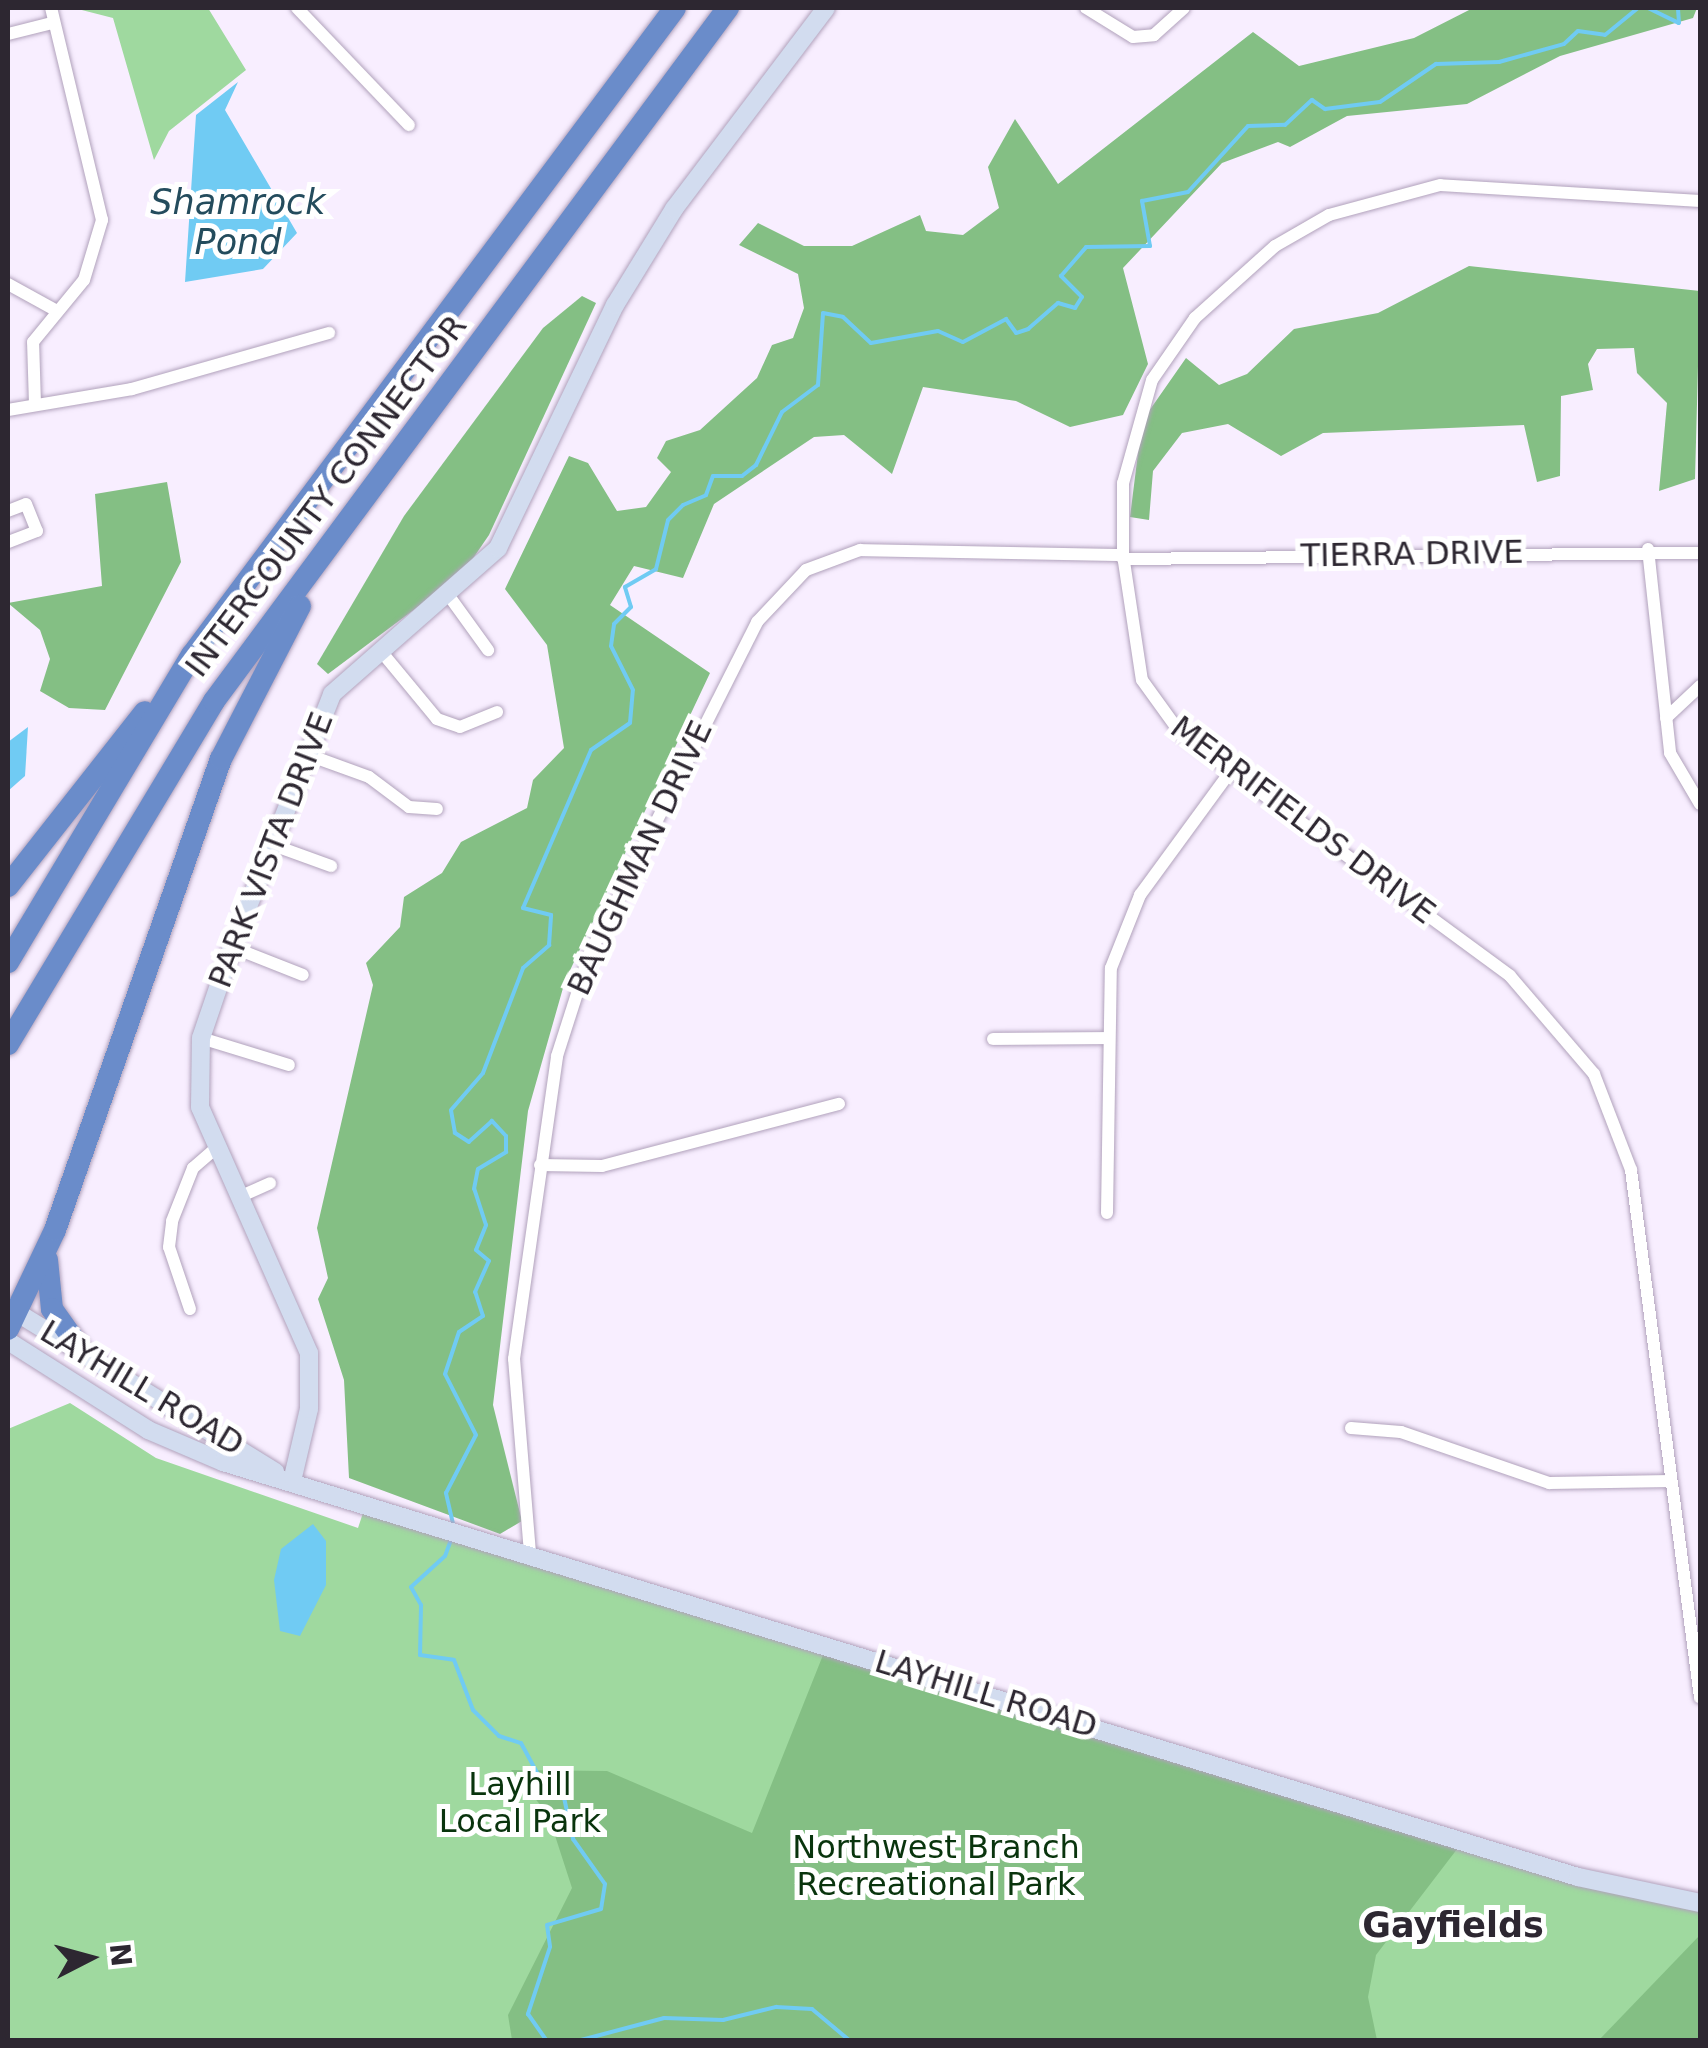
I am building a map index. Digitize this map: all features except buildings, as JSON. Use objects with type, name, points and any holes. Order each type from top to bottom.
[{"type":"highway","name":"INTERCOUNTY CONNECTOR","points":[[8,962],[192,655],[675,8]]},
{"type":"highway","name":"INTERCOUNTY CONNECTOR","points":[[8,1044],[214,700],[325,556],[728,8]]},
{"type":"highway","points":[[81,1350],[42,1279],[54,1230],[221,760],[325,556]]},
{"type":"highway","points":[[8,886],[192,655]]},
{"type":"highway","points":[[10,1316],[54,1230]]},
{"type":"main road","name":"PARK VISTA DRIVE","points":[[284,1474],[309,1409],[309,1352],[215,1149],[200,1107],[201,1038],[303,753],[332,694],[449,596],[498,548],[574,376],[674,209],[826,8]]},
{"type":"main road","name":"LAYHILL ROAD","points":[[10,1316],[81,1350],[284,1474]]},
{"type":"main road","name":"LAYHILL ROAD","points":[[8,1341],[148,1430],[530,1553],[1578,1877],[1700,1903]]},
{"type":"street","points":[[34,404],[33,342],[84,280],[102,220],[51,8]]},
{"type":"street","points":[[297,8],[409,125]]},
{"type":"street","points":[[1086,8],[1134,37],[1154,35],[1184,8]]},
{"type":"street","points":[[8,34],[52,23]]},
{"type":"street","name":"MERRIFIELDS DRIVE","points":[[1700,201],[1440,185],[1329,216],[1275,246],[1196,318],[1152,380],[1123,483],[1123,557],[1142,680],[1180,734],[1510,976],[1594,1074],[1631,1170],[1700,1698]]},
{"type":"street","points":[[8,284],[57,311]]},
{"type":"street","points":[[8,410],[132,389],[329,333]]},
{"type":"street","points":[[8,511],[26,504],[37,531],[8,542]]},
{"type":"street","name":"BAUGHMAN DRIVE","points":[[530,1553],[514,1360],[556,1056],[590,952],[774,599],[806,570],[860,550],[1123,557]]},
{"type":"street","points":[[1648,550],[1670,753],[1700,804]]},
{"type":"street","name":"TIERRA DRIVE","points":[[1123,557],[1648,550],[1700,553]]},
{"type":"street","points":[[449,596],[488,650]]},
{"type":"street","points":[[380,650],[437,719],[460,727],[497,712]]},
{"type":"street","points":[[1666,718],[1700,686]]},
{"type":"street","points":[[303,753],[369,777],[409,807],[437,809]]},
{"type":"street","points":[[1107,1213],[1108,1038],[1124,925],[1230,772]]},
{"type":"street","points":[[270,844],[331,866]]},
{"type":"street","points":[[232,947],[303,975]]},
{"type":"street","points":[[201,1038],[289,1064]]},
{"type":"street","points":[[993,1038],[1108,1038]]},
{"type":"street","points":[[540,1165],[602,1166],[838,1104]]},
{"type":"street","points":[[190,1309],[169,1248],[172,1222],[193,1168],[215,1149]]},
{"type":"street","points":[[239,1197],[270,1182]]},
{"type":"street","points":[[1351,1428],[1400,1432],[1549,1483],[1671,1481]]},
{"type":"green space","points":[[74,8],[208,8],[246,70],[169,131],[154,160],[113,18]]},
{"type":"green space","points":[[1473,8],[1697,8],[1693,18],[1560,56],[1467,104],[1347,116],[1290,147],[1278,142],[1222,163],[1123,268],[1148,364],[1123,415],[1070,427],[1016,401],[923,387],[892,474],[844,435],[814,437],[714,504],[683,578],[634,566],[610,605],[710,673],[565,981],[528,1111],[493,1405],[522,1521],[500,1534],[349,1478],[344,1380],[318,1299],[328,1278],[317,1228],[373,985],[366,963],[400,927],[404,897],[442,873],[461,842],[527,808],[533,780],[564,748],[547,645],[505,589],[569,456],[588,463],[617,511],[646,507],[671,472],[657,458],[666,441],[700,430],[757,378],[772,345],[793,338],[804,308],[798,274],[739,245],[758,223],[804,246],[852,246],[920,215],[926,231],[963,235],[999,208],[988,167],[1015,119],[1058,184],[1253,32],[1299,66],[1414,38]]},
{"type":"green space","points":[[1469,266],[1700,291],[1695,479],[1659,491],[1667,403],[1637,373],[1634,348],[1597,349],[1588,364],[1593,390],[1561,396],[1560,476],[1537,482],[1524,425],[1323,433],[1281,456],[1228,424],[1182,433],[1153,471],[1149,520],[1130,517],[1142,421],[1186,358],[1219,385],[1247,374],[1294,329],[1378,313]]},
{"type":"green space","points":[[582,296],[596,303],[489,535],[463,573],[328,674],[317,664],[404,516],[543,328]]},
{"type":"green space","points":[[167,482],[181,562],[105,710],[69,708],[40,691],[50,659],[40,630],[8,603],[102,586],[95,494]]},
{"type":"green space","name":"Layhill Local Park","points":[[70,1403],[156,1458],[358,1528],[363,1513],[1700,1908],[1700,2040],[8,2040],[8,1429]]},
{"type":"green space","name":"Northwest Branch Recreational Park","points":[[827,1645],[1464,1840],[1376,1955],[1368,1997],[1377,2040],[512,2040],[508,2015],[572,1888],[548,1814],[511,1770],[607,1771],[752,1833]]},
{"type":"green space","points":[[1700,1935],[1700,2040],[1599,2040]]},
{"type":"water","name":"Shamrock Pond","points":[[238,82],[225,110],[297,233],[263,269],[185,282],[196,115]]},
{"type":"water","points":[[28,727],[25,776],[8,791],[8,742]]},
{"type":"water","points":[[313,1524],[326,1541],[326,1585],[300,1636],[280,1631],[274,1580],[281,1549]]},
{"type":"waterway","points":[[454,1528],[446,1493],[476,1435],[445,1374],[459,1332],[483,1316],[475,1292],[489,1261],[476,1250],[486,1225],[474,1189],[478,1169],[506,1152],[506,1136],[492,1121],[469,1142],[455,1133],[451,1110],[483,1073],[523,968],[549,945],[551,915],[523,908],[591,750],[630,723],[633,690],[611,646],[614,624],[631,607],[625,587],[656,569],[668,520],[683,505],[706,495],[713,476],[742,476],[756,465],[782,412],[818,385],[823,313],[843,317],[871,343],[938,331],[963,342],[1006,319],[1016,333],[1028,329],[1058,303],[1075,308],[1082,297],[1061,276],[1086,247],[1150,246],[1142,201],[1188,192],[1248,126],[1285,125],[1312,100],[1325,109],[1380,102],[1436,64],[1499,62],[1564,44],[1578,31],[1605,35],[1638,8]]},
{"type":"waterway","points":[[1648,8],[1679,23],[1678,8]]},
{"type":"waterway","points":[[452,1537],[445,1556],[411,1587],[421,1605],[420,1655],[454,1660],[473,1710],[499,1736],[521,1743],[541,1780],[563,1793],[573,1839],[605,1884],[601,1909],[547,1925],[550,1947],[528,2014],[546,2040]]},
{"type":"waterway","points":[[581,2040],[664,2018],[723,2020],[776,2007],[812,2009],[849,2040]]},
{"type":"waterway","points":[[1089,2040],[1119,2040]]},
{"type":"district","name":"Gayfields","points":[[1453,1925]]}]
